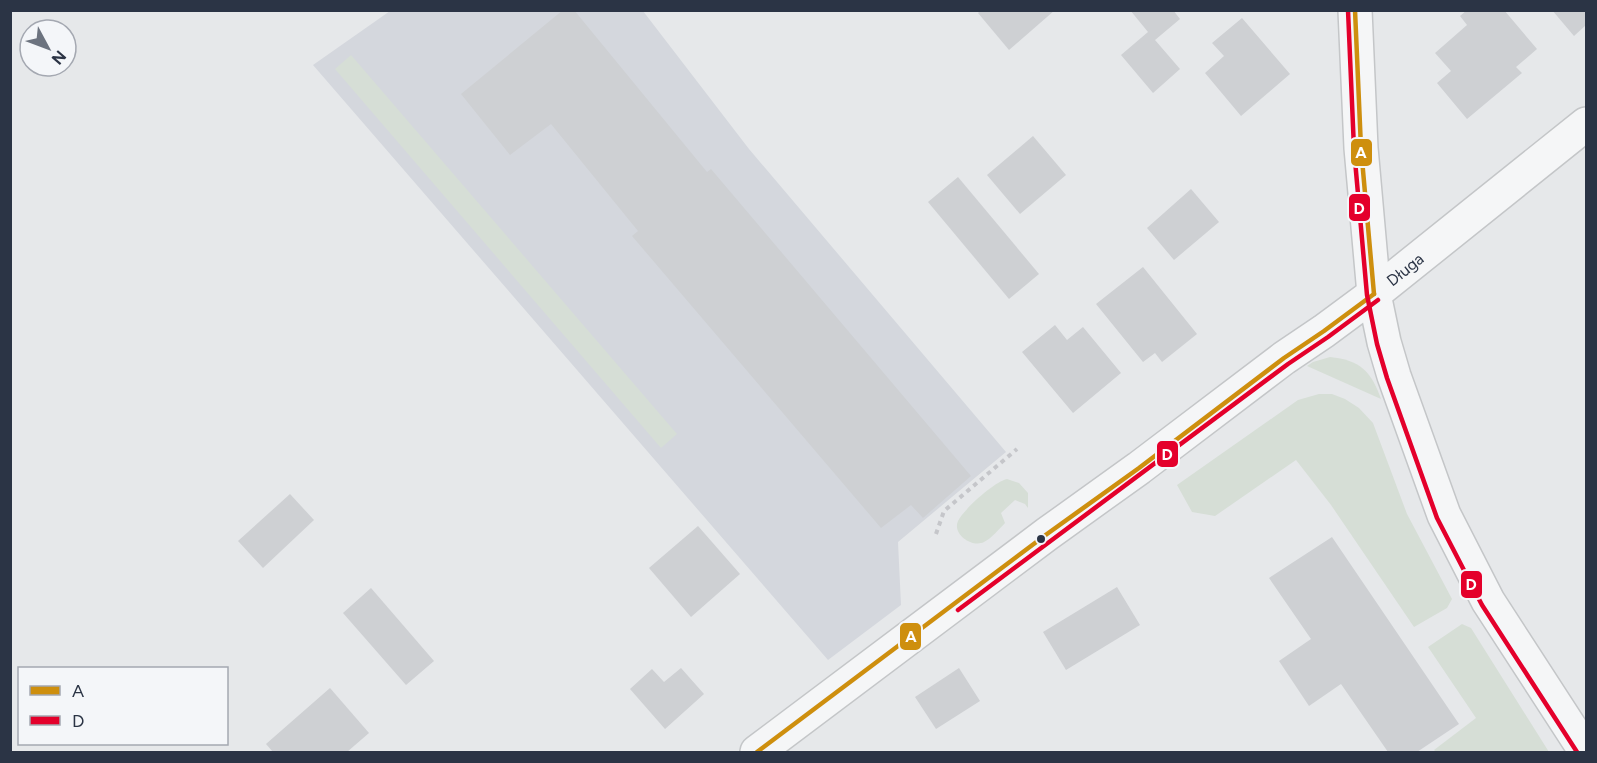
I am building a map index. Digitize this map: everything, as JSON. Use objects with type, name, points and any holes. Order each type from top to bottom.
[{"type":"street","points":[[1355,10],[1361,148],[1374,294],[1394,376],[1444,515],[1488,601],[1586,753]]},
{"type":"street","name":"Długa","points":[[757,753],[1047,534],[1374,294],[1587,124]]},
{"type":"path","points":[[936,534],[944,511],[1017,449]]},
{"type":"shaded area","points":[[390,11],[643,11],[749,149],[1006,452],[898,542],[901,605],[828,660],[313,65]]},
{"type":"shaded area","points":[[351,55],[677,434],[661,448],[335,69]]},
{"type":"shaded area","points":[[1330,357],[1357,364],[1373,381],[1381,399],[1307,366]]},
{"type":"shaded area","points":[[1319,394],[1332,394],[1345,399],[1359,408],[1373,423],[1407,514],[1452,599],[1447,608],[1414,627],[1331,505],[1296,460],[1215,516],[1192,512],[1177,485],[1298,400]]},
{"type":"shaded area","points":[[1007,479],[1019,483],[1028,493],[1028,508],[1025,504],[1015,500],[1001,513],[1005,523],[990,538],[979,543],[964,539],[957,526],[961,516],[987,490]]},
{"type":"shaded area","points":[[1462,624],[1471,628],[1549,752],[1436,752],[1434,750],[1476,718],[1428,647]]},
{"type":"building","points":[[563,10],[574,10],[707,172],[711,169],[971,476],[923,518],[911,505],[881,528],[632,236],[638,231],[551,124],[510,155],[461,94]]},
{"type":"building","points":[[981,10],[1055,10],[1009,50],[978,13]]},
{"type":"building","points":[[1130,10],[1173,10],[1180,19],[1155,40],[1180,69],[1153,93],[1121,55],[1148,32]]},
{"type":"building","points":[[1467,10],[1504,10],[1537,49],[1516,67],[1522,73],[1467,119],[1437,83],[1451,71],[1435,53],[1467,25],[1460,16]]},
{"type":"building","points":[[1552,10],[1586,10],[1586,25],[1574,36]]},
{"type":"building","points":[[1242,18],[1290,74],[1241,116],[1205,73],[1224,56],[1212,43]]},
{"type":"building","points":[[1033,136],[1066,175],[1020,214],[987,175]]},
{"type":"building","points":[[958,177],[1039,274],[1009,299],[928,202]]},
{"type":"building","points":[[1191,189],[1219,222],[1174,260],[1147,228]]},
{"type":"building","points":[[1143,267],[1197,334],[1162,362],[1155,353],[1143,362],[1096,304]]},
{"type":"building","points":[[1055,325],[1067,340],[1083,327],[1121,373],[1073,413],[1022,352]]},
{"type":"building","points":[[290,494],[314,520],[263,568],[238,541]]},
{"type":"building","points":[[698,526],[740,574],[691,617],[649,568]]},
{"type":"building","points":[[1332,537],[1459,724],[1417,752],[1388,752],[1341,684],[1309,706],[1279,661],[1311,639],[1269,578]]},
{"type":"building","points":[[1117,587],[1140,625],[1066,670],[1043,632]]},
{"type":"building","points":[[371,588],[434,661],[406,685],[343,613]]},
{"type":"building","points":[[681,668],[704,694],[665,729],[630,689],[652,669],[664,682]]},
{"type":"building","points":[[959,668],[980,701],[936,729],[915,697]]},
{"type":"building","points":[[330,688],[369,733],[347,752],[273,752],[266,744]]},
{"type":"transit line","name":"D","points":[[1348,10],[1354,149],[1367,295],[1387,378],[1437,518],[1482,605],[1577,752]]},
{"type":"transit line","name":"A","points":[[1355,10],[1361,148],[1374,294]]},
{"type":"transit line","name":"A","points":[[757,752],[1284,358],[1374,294]]},
{"type":"transit line","name":"D","points":[[958,610],[1288,364],[1378,300]]}]
